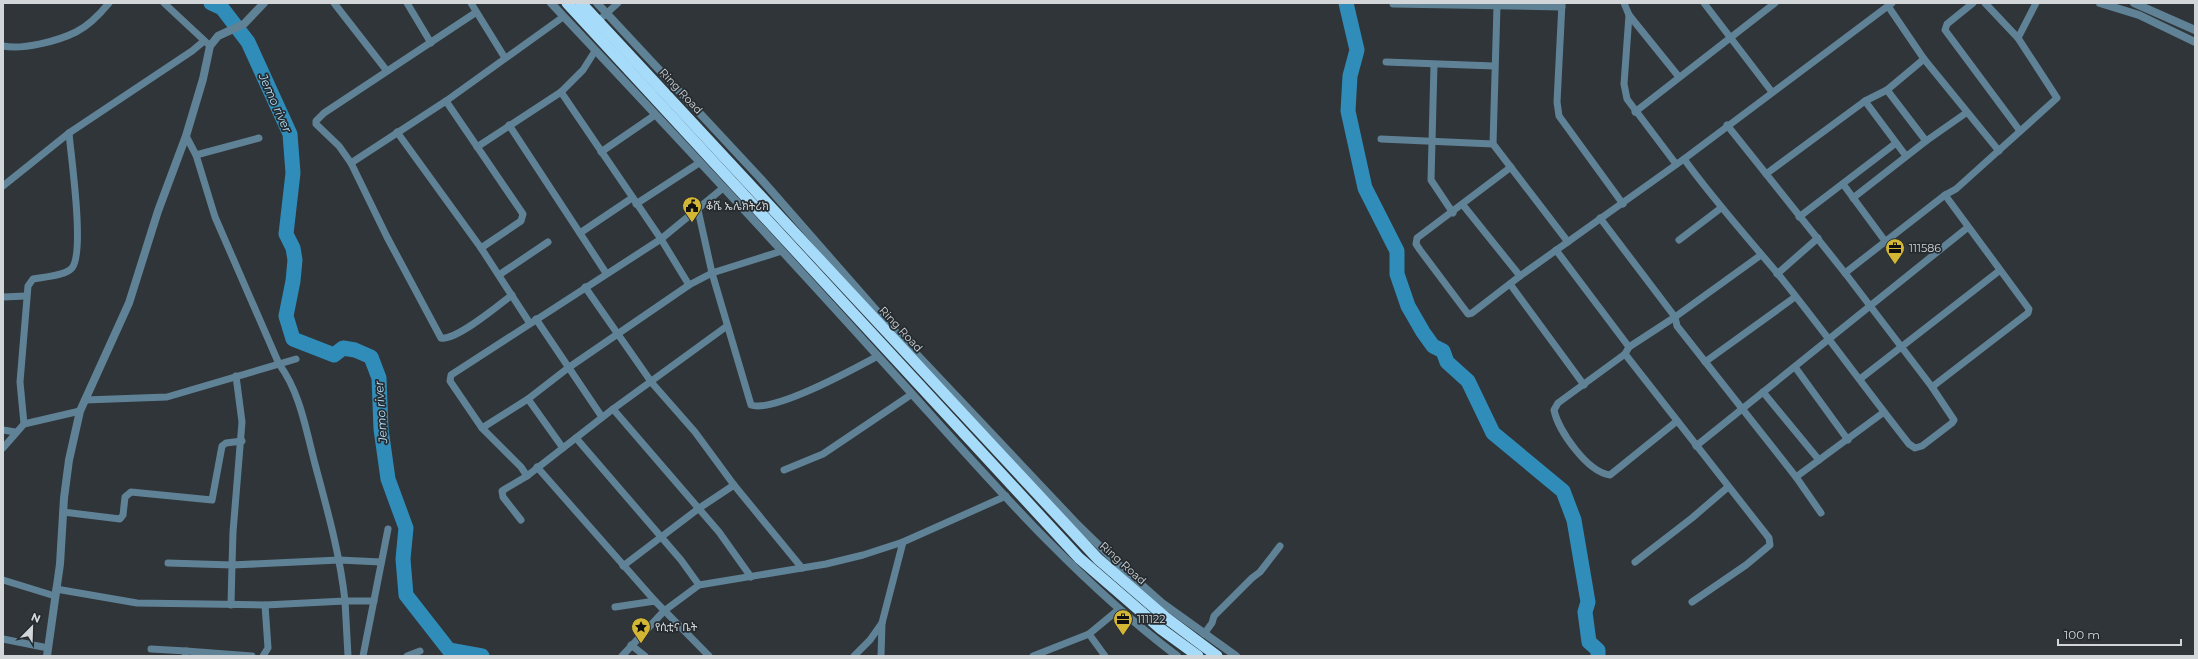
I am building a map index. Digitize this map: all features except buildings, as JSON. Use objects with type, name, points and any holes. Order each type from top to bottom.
[{"type":"highway","points":[[566,3],[1079,558],[1161,629],[1198,656]]},
{"type":"highway","name":"Ring Road","points":[[581,3],[602,17],[1098,559],[1165,617],[1217,656]]},
{"type":"street","points":[[3,46],[20,47],[38,44],[76,32],[94,20],[109,3]]},
{"type":"street","points":[[164,3],[207,44]]},
{"type":"street","points":[[3,186],[69,133],[192,52],[207,44],[226,30],[244,24],[264,3]]},
{"type":"street","points":[[334,3],[387,71]]},
{"type":"street","points":[[407,3],[431,43]]},
{"type":"street","points":[[471,3],[475,13],[505,58]]},
{"type":"street","points":[[551,3],[782,251],[1006,496],[1118,610],[1177,656]]},
{"type":"street","points":[[596,3],[602,17],[761,179],[888,324],[1070,516],[1119,565],[1162,603],[1236,656]]},
{"type":"street","points":[[602,17],[618,3]]},
{"type":"street","points":[[1624,3],[1629,15],[1679,77]]},
{"type":"street","points":[[1704,3],[1772,92]]},
{"type":"street","points":[[1634,112],[1775,3]]},
{"type":"street","points":[[1973,3],[1947,24],[1945,30],[2020,131]]},
{"type":"street","points":[[1845,273],[1885,241],[1956,189],[2057,98],[2018,38],[1985,3]]},
{"type":"street","points":[[2018,38],[2036,3]]},
{"type":"street","points":[[2100,3],[2140,15],[2195,42]]},
{"type":"street","points":[[2134,3],[2195,30]]},
{"type":"street","points":[[1393,4],[1489,4],[1497,6],[1562,5],[1557,102],[1559,116],[1623,204]]},
{"type":"street","points":[[1511,167],[1453,213],[1417,238],[1416,244],[1468,314],[1472,313],[1600,218],[1623,204],[1890,4],[1924,59],[1966,113],[1999,151]]},
{"type":"street","points":[[1497,6],[1494,66],[1493,144],[1568,242]]},
{"type":"street","points":[[475,13],[324,113],[316,121],[316,124],[339,146],[351,163],[387,237],[441,338],[449,338],[482,318],[512,295]]},
{"type":"street","points":[[1629,15],[1624,84],[1627,99],[1634,112],[1676,164]]},
{"type":"street","points":[[351,163],[446,101],[563,17]]},
{"type":"street","points":[[3,639],[47,652],[56,593],[69,460],[80,411],[122,320],[158,212],[186,136],[207,44]]},
{"type":"street","points":[[477,147],[561,92],[583,70],[595,51]]},
{"type":"street","points":[[1766,174],[1865,101],[1887,90],[1924,59]]},
{"type":"street","points":[[1386,62],[1434,65],[1494,66]]},
{"type":"street","points":[[1434,65],[1430,140],[1431,180],[1453,213]]},
{"type":"street","points":[[1887,90],[1926,140]]},
{"type":"street","points":[[561,92],[634,201],[661,238],[689,286]]},
{"type":"street","points":[[446,101],[523,214],[521,221],[480,248]]},
{"type":"street","points":[[1865,101],[1906,156]]},
{"type":"street","points":[[1853,198],[1926,140],[1966,113]]},
{"type":"street","points":[[601,152],[655,115]]},
{"type":"street","points":[[509,125],[606,273]]},
{"type":"street","points":[[1684,159],[1721,208],[1777,274],[1829,339],[1909,444],[1915,448],[1922,446],[1952,423],[1954,420],[1932,387],[1818,238],[1727,125]]},
{"type":"street","points":[[398,132],[512,295],[568,368],[602,417]]},
{"type":"street","points":[[24,424],[20,382],[25,339],[26,296],[28,286],[34,279],[68,271],[75,262],[78,232],[69,133]]},
{"type":"street","points":[[186,136],[196,156],[215,217],[279,364],[289,377],[300,406],[339,560],[345,600],[348,656]]},
{"type":"street","points":[[196,156],[259,138]]},
{"type":"street","points":[[1381,139],[1493,144]]},
{"type":"street","points":[[1800,217],[1896,144]]},
{"type":"street","points":[[580,233],[699,163]]},
{"type":"street","points":[[1843,184],[1885,241]]},
{"type":"street","points":[[526,476],[521,467],[482,428],[450,381],[451,375],[661,238],[698,210],[723,188]]},
{"type":"street","points":[[1932,387],[2028,313],[2029,309],[2026,303],[1999,271],[1967,228],[1945,196]]},
{"type":"street","points":[[1463,205],[1520,276]]},
{"type":"street","points":[[1680,240],[1721,208]]},
{"type":"street","points":[[698,210],[712,273],[749,402],[756,406],[764,406],[807,391],[841,376],[878,356]]},
{"type":"street","points":[[1600,218],[1675,317],[1677,326],[1796,477],[1821,513]]},
{"type":"street","points":[[1696,446],[1795,367],[1809,354],[1871,307],[1967,228]]},
{"type":"street","points":[[1777,274],[1818,238]]},
{"type":"street","points":[[499,275],[548,242]]},
{"type":"street","points":[[1556,250],[1629,347]]},
{"type":"street","points":[[482,428],[528,399],[568,368],[689,286],[712,273],[782,251]]},
{"type":"street","points":[[1677,421],[1610,474],[1602,474],[1592,467],[1567,438],[1556,420],[1554,410],[1558,403],[1625,354],[1629,347],[1675,317],[1760,255]]},
{"type":"street","points":[[1860,379],[1999,271]]},
{"type":"street","points":[[1510,284],[1584,385]]},
{"type":"street","points":[[585,287],[652,382],[712,454],[734,485],[802,568]]},
{"type":"street","points":[[3,297],[26,296]]},
{"type":"street","points":[[1705,362],[1795,297]]},
{"type":"street","points":[[521,520],[502,494],[505,489],[526,476],[602,417],[727,326]]},
{"type":"street","points":[[1625,354],[1769,538],[1770,544],[1746,565],[1692,602]]},
{"type":"street","points":[[85,400],[168,397],[296,359]]},
{"type":"street","points":[[1795,367],[1848,440]]},
{"type":"street","points":[[231,605],[233,532],[242,441],[242,422],[236,376]]},
{"type":"street","points":[[1763,392],[1819,460]]},
{"type":"street","points":[[784,470],[823,454],[912,394]]},
{"type":"street","points":[[528,399],[564,448]]},
{"type":"street","points":[[613,409],[719,532],[751,577]]},
{"type":"street","points":[[3,448],[15,432],[24,424],[80,411]]},
{"type":"street","points":[[1796,477],[1884,412]]},
{"type":"street","points":[[3,430],[15,432]]},
{"type":"street","points":[[576,438],[681,560],[699,585]]},
{"type":"street","points":[[63,512],[120,519],[123,515],[126,497],[131,492],[212,500],[222,446],[226,443],[242,441]]},
{"type":"street","points":[[538,467],[623,566],[664,611],[709,656]]},
{"type":"street","points":[[623,566],[698,509],[734,485]]},
{"type":"street","points":[[1635,562],[1692,518],[1728,486]]},
{"type":"street","points":[[622,656],[664,611],[699,585],[802,568],[863,555],[903,542],[1006,496]]},
{"type":"street","points":[[363,656],[380,562],[388,529]]},
{"type":"street","points":[[881,656],[882,623],[903,542]]},
{"type":"street","points":[[1204,634],[1212,623],[1214,616],[1260,572],[1280,546]]},
{"type":"street","points":[[168,563],[232,565],[339,560],[380,562]]},
{"type":"street","points":[[3,580],[56,593],[137,603],[265,605],[345,600],[374,601]]},
{"type":"street","points":[[615,607],[655,601]]},
{"type":"street","points":[[263,656],[268,648],[265,605]]},
{"type":"street","points":[[1033,656],[1089,634],[1118,610]]},
{"type":"street","points":[[854,656],[870,640],[882,623]]},
{"type":"street","points":[[1089,634],[1105,656]]},
{"type":"street","points":[[632,645],[645,656]]},
{"type":"street","points":[[151,649],[185,653],[252,656]]},
{"type":"street","points":[[407,656],[420,652]]},
{"type":"waterway","name":"Jemo river","points":[[211,3],[222,8],[248,42],[290,134],[293,173],[286,234],[293,248],[295,260],[293,281],[286,316],[293,339],[334,355],[343,348],[355,350],[371,357],[379,378],[381,429],[388,479],[406,528],[403,559],[406,595],[449,650],[482,656]]},
{"type":"waterway","points":[[1346,3],[1357,50],[1350,76],[1348,111],[1365,188],[1397,251],[1397,274],[1408,306],[1433,346],[1443,351],[1447,362],[1468,381],[1493,433],[1563,491],[1574,520],[1588,602],[1585,612],[1589,642],[1598,650],[1598,656]]},
{"type":"place","name":"ቆሼ ኤሌክትሪክ","points":[[692,223]]},
{"type":"place","name":"111586","points":[[1895,265]]},
{"type":"place","name":"111122","points":[[1123,636]]},
{"type":"place","name":"የሲቲና ቤት","points":[[641,644]]}]
